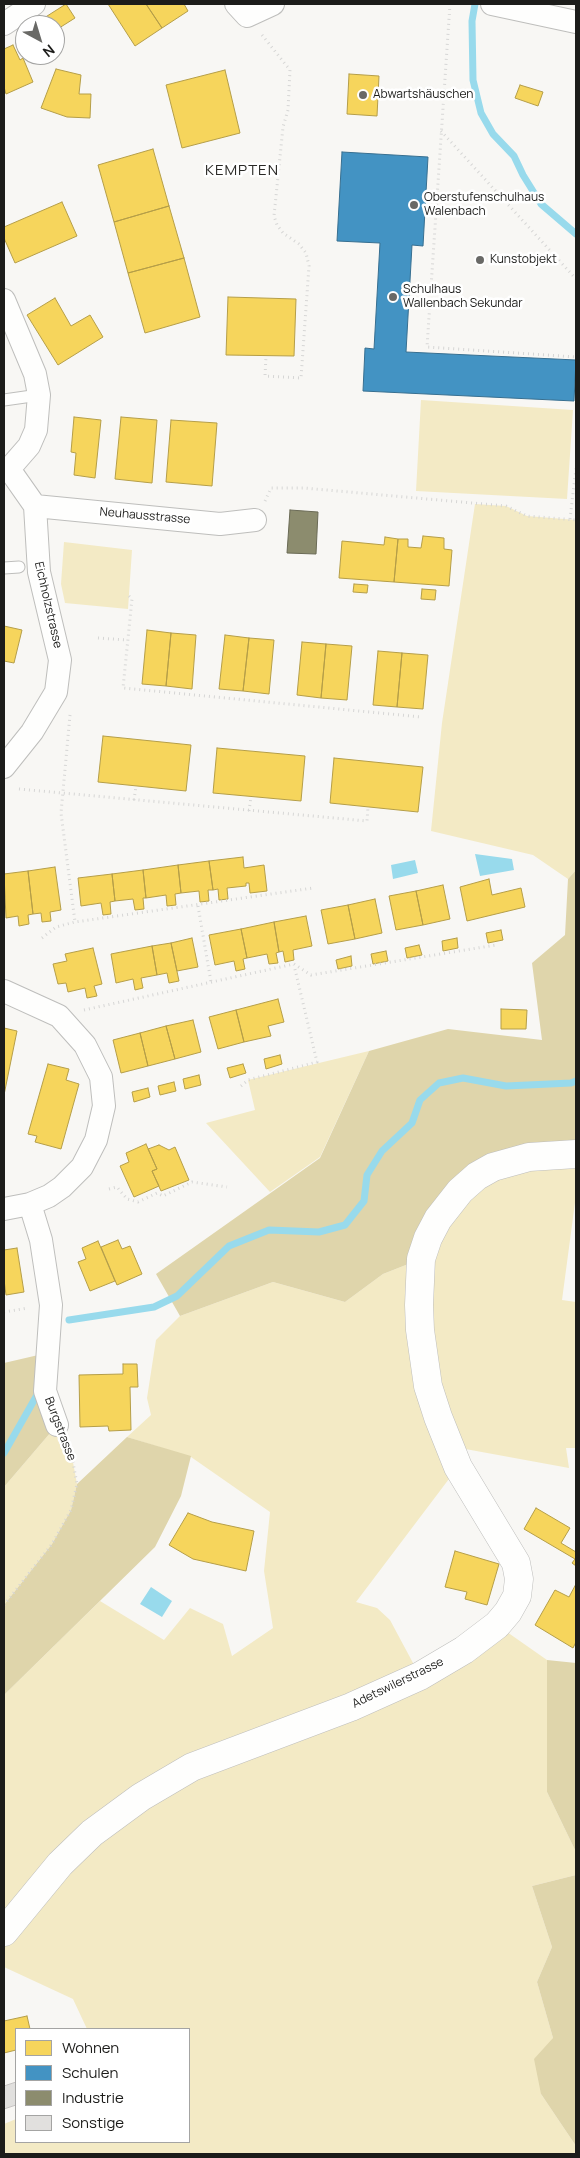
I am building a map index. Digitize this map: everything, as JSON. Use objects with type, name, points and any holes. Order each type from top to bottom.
[{"type":"street","points":[[4,24],[34,4]]},
{"type":"street","points":[[241,10],[273,4]]},
{"type":"street","points":[[492,4],[576,22]]},
{"type":"street","points":[[4,300],[35,374],[39,395],[39,412],[29,446],[6,470],[35,506]]},
{"type":"street","name":"Neuhausstrasse","points":[[35,506],[220,524],[254,520]]},
{"type":"street","name":"Eichholzstrasse","points":[[4,767],[38,725],[56,692],[60,660],[38,572],[35,506]]},
{"type":"street","points":[[4,990],[59,1016],[85,1045],[102,1078],[104,1106],[96,1140],[82,1167],[62,1187],[49,1196],[30,1204],[4,1208]]},
{"type":"street","name":"Adetswilerstrasse","points":[[4,1932],[60,1864],[92,1833],[141,1797],[192,1768],[351,1707],[420,1676],[464,1650],[497,1625],[508,1612],[517,1596],[519,1579],[516,1563],[458,1467],[438,1418],[428,1386],[420,1330],[419,1306],[422,1259],[428,1238],[438,1219],[460,1191],[477,1176],[494,1167],[520,1159],[576,1154]]},
{"type":"street","name":"Burgstrasse","points":[[30,1204],[41,1240],[51,1305],[45,1391],[57,1425]]},
{"type":"lane","points":[[4,400],[39,395]]},
{"type":"lane","points":[[4,568],[19,567]]},
{"type":"path","points":[[450,4],[427,346],[576,357]]},
{"type":"path","points":[[241,10],[290,70],[288,110],[283,127],[274,216],[277,225],[283,233],[299,244],[306,253],[309,266],[301,378],[266,376],[266,356]]},
{"type":"path","points":[[441,131],[576,279]]},
{"type":"path","points":[[570,519],[576,468]]},
{"type":"path","points":[[254,520],[271,488],[287,488],[506,506],[527,516],[576,520]]},
{"type":"path","points":[[129,596],[132,599],[123,688],[421,717]]},
{"type":"path","points":[[98,638],[128,640]]},
{"type":"path","points":[[71,709],[61,813],[74,922]]},
{"type":"path","points":[[134,800],[136,786]]},
{"type":"path","points":[[19,789],[367,822],[368,807]]},
{"type":"path","points":[[249,811],[251,796]]},
{"type":"path","points":[[42,938],[56,928],[74,922],[198,906],[313,888]]},
{"type":"path","points":[[198,906],[211,982]]},
{"type":"path","points":[[59,1016],[294,964],[311,975],[496,945]]},
{"type":"path","points":[[241,1086],[248,1080],[317,1062],[294,964]]},
{"type":"path","points":[[109,1189],[117,1187],[127,1199],[138,1202],[158,1193],[163,1196],[192,1182],[227,1186]]},
{"type":"path","points":[[4,1312],[32,1307]]},
{"type":"path","name":"Burgstrasse","points":[[4,1605],[52,1544],[71,1510],[77,1484],[72,1457],[57,1425]]},
{"type":"shaded area","points":[[421,400],[573,410],[567,499],[416,491]]},
{"type":"shaded area","points":[[475,504],[506,506],[527,516],[576,520],[576,870],[568,879],[533,855],[431,831],[442,723]]},
{"type":"shaded area","points":[[64,542],[132,550],[128,609],[65,603],[61,584]]},
{"type":"shaded area","points":[[576,870],[576,1154],[493,1167],[421,1259],[383,1274],[345,1302],[273,1282],[180,1316],[156,1274],[320,1158],[369,1051],[448,1029],[542,1040],[532,963],[565,935],[568,879]]},
{"type":"shaded area","points":[[369,1051],[320,1157],[270,1192],[206,1123],[255,1110],[248,1080]]},
{"type":"shaded area","points":[[576,1154],[576,1195],[562,1300],[576,1302],[576,1448],[566,1448],[569,1468],[449,1446],[458,1467],[356,1602],[377,1608],[390,1620],[420,1676],[497,1625],[547,1660],[547,1792],[576,1852],[576,1875],[532,1886],[552,1947],[537,1982],[553,2038],[541,2094],[576,2146],[576,2154],[4,2154],[4,2124],[15,2119],[15,2143],[190,2143],[190,2028],[87,2028],[73,1999],[4,1967],[4,1695],[100,1601],[164,1640],[190,1608],[223,1624],[232,1656],[273,1628],[264,1571],[270,1512],[191,1457],[127,1437],[151,1415],[147,1398],[156,1340],[180,1316],[273,1282],[345,1302],[383,1274],[421,1259],[460,1191]]},
{"type":"shaded area","points":[[47,1353],[57,1425],[4,1487],[4,1363]]},
{"type":"shaded area","points":[[57,1425],[72,1457],[77,1484],[71,1510],[52,1544],[4,1605],[4,1487]]},
{"type":"shaded area","points":[[127,1437],[191,1456],[181,1496],[155,1547],[4,1695],[4,1605],[52,1544],[71,1510],[77,1484]]},
{"type":"shaded area","points":[[547,1660],[576,1663],[576,1852],[547,1792]]},
{"type":"shaded area","points":[[576,1875],[576,2146],[541,2094],[534,2059],[553,2038],[537,1982],[552,1947],[532,1886]]},
{"type":"water","points":[[475,854],[512,859],[514,870],[480,876]]},
{"type":"water","points":[[415,860],[418,873],[393,879],[391,865]]},
{"type":"water","points":[[151,1587],[172,1601],[162,1617],[140,1604]]},
{"type":"building: Wohnen","points":[[66,4],[75,18],[65,24],[65,15],[49,15]]},
{"type":"building: Wohnen","points":[[108,4],[146,4],[162,28],[135,46]]},
{"type":"building: Wohnen","points":[[146,4],[184,4],[188,11],[162,28]]},
{"type":"building: Wohnen","points":[[13,45],[15,49],[15,65],[26,65],[33,82],[6,94],[4,87],[4,49]]},
{"type":"building: Wohnen","points":[[56,69],[81,75],[79,94],[91,94],[90,118],[67,117],[41,108]]},
{"type":"building: Wohnen","points":[[225,70],[240,133],[182,148],[166,85]]},
{"type":"building: Wohnen","name":"Abwartshäuschen","points":[[349,74],[379,76],[377,116],[347,114]]},
{"type":"building: Wohnen","points":[[520,85],[543,92],[538,106],[515,98]]},
{"type":"building: Wohnen","points":[[153,149],[169,206],[114,222],[98,165]]},
{"type":"building: Wohnen","points":[[62,202],[77,236],[15,263],[4,238],[4,227]]},
{"type":"building: Wohnen","points":[[169,206],[184,258],[128,273],[114,222]]},
{"type":"building: Wohnen","points":[[184,258],[200,317],[145,333],[128,273]]},
{"type":"building: Wohnen","points":[[228,297],[296,299],[294,356],[226,355]]},
{"type":"building: Wohnen","points":[[55,298],[71,326],[90,315],[103,337],[58,365],[27,315]]},
{"type":"building: Wohnen","points":[[74,417],[101,420],[95,478],[74,475],[76,453],[71,452]]},
{"type":"building: Wohnen","points":[[121,417],[157,420],[152,483],[115,479]]},
{"type":"building: Wohnen","points":[[171,420],[217,423],[212,486],[166,482]]},
{"type":"building: Wohnen","points":[[423,536],[444,538],[444,549],[452,550],[449,586],[394,582],[398,539],[408,539],[408,547],[421,548]]},
{"type":"building: Wohnen","points":[[385,537],[398,539],[394,582],[339,578],[342,541],[384,545]]},
{"type":"building: Wohnen","points":[[354,584],[368,585],[367,593],[353,592]]},
{"type":"building: Wohnen","points":[[422,589],[436,590],[435,600],[421,599]]},
{"type":"building: Wohnen","points":[[4,626],[22,630],[14,663],[4,661]]},
{"type":"building: Wohnen","points":[[147,630],[171,633],[166,686],[142,684]]},
{"type":"building: Wohnen","points":[[171,633],[196,635],[192,689],[166,686]]},
{"type":"building: Wohnen","points":[[225,635],[249,638],[243,691],[219,689]]},
{"type":"building: Wohnen","points":[[249,638],[274,640],[269,694],[243,691]]},
{"type":"building: Wohnen","points":[[302,642],[326,644],[321,698],[297,695]]},
{"type":"building: Wohnen","points":[[326,644],[352,646],[347,700],[321,698]]},
{"type":"building: Wohnen","points":[[378,651],[402,653],[397,707],[373,705]]},
{"type":"building: Wohnen","points":[[402,653],[428,655],[423,709],[397,707]]},
{"type":"building: Wohnen","points":[[103,736],[191,745],[186,791],[98,782]]},
{"type":"building: Wohnen","points":[[217,748],[305,756],[301,801],[213,793]]},
{"type":"building: Wohnen","points":[[334,758],[423,767],[418,812],[330,803]]},
{"type":"building: Wohnen","points":[[243,857],[244,868],[264,865],[267,891],[250,893],[249,883],[246,883],[246,886],[227,888],[228,899],[219,900],[218,889],[213,890],[209,861]]},
{"type":"building: Wohnen","points":[[209,861],[213,890],[208,890],[209,901],[200,902],[199,891],[181,893],[178,865]]},
{"type":"building: Wohnen","points":[[178,865],[181,893],[175,894],[176,905],[167,906],[166,895],[146,898],[143,870]]},
{"type":"building: Wohnen","points":[[55,867],[61,910],[50,912],[51,921],[42,922],[41,913],[33,914],[28,871]]},
{"type":"building: Wohnen","points":[[143,870],[146,898],[143,898],[144,909],[135,910],[133,899],[115,901],[112,874]]},
{"type":"building: Wohnen","points":[[28,871],[33,914],[28,915],[29,924],[19,926],[18,916],[6,918],[4,874]]},
{"type":"building: Wohnen","points":[[112,874],[115,901],[110,902],[111,914],[103,915],[101,903],[81,906],[78,878]]},
{"type":"building: Wohnen","points":[[489,879],[492,895],[521,888],[525,907],[467,921],[460,887]]},
{"type":"building: Wohnen","points":[[443,885],[450,919],[423,925],[416,891]]},
{"type":"building: Wohnen","points":[[416,891],[423,925],[396,930],[389,896]]},
{"type":"building: Wohnen","points":[[375,899],[382,933],[355,939],[348,905]]},
{"type":"building: Wohnen","points":[[348,905],[355,939],[328,944],[321,910]]},
{"type":"building: Wohnen","points":[[306,916],[312,946],[293,950],[294,960],[285,962],[283,951],[279,952],[274,922]]},
{"type":"building: Wohnen","points":[[274,922],[279,952],[276,953],[278,963],[269,964],[267,954],[247,958],[241,929]]},
{"type":"building: Wohnen","points":[[241,929],[247,958],[243,959],[245,969],[236,971],[234,961],[215,965],[209,935]]},
{"type":"building: Wohnen","points":[[501,930],[503,940],[488,943],[486,933]]},
{"type":"building: Wohnen","points":[[192,938],[198,967],[177,971],[171,943]]},
{"type":"building: Wohnen","points":[[457,938],[458,948],[443,951],[442,941]]},
{"type":"building: Wohnen","points":[[171,943],[179,981],[169,983],[167,973],[157,975],[152,946]]},
{"type":"building: Wohnen","points":[[419,945],[422,955],[407,958],[405,948]]},
{"type":"building: Wohnen","points":[[152,946],[157,975],[141,978],[143,988],[135,990],[133,979],[116,983],[111,954]]},
{"type":"building: Wohnen","points":[[93,948],[102,984],[94,986],[97,996],[87,998],[85,988],[68,992],[66,983],[58,984],[53,964],[67,961],[65,954]]},
{"type":"building: Wohnen","points":[[386,951],[388,961],[373,964],[371,954]]},
{"type":"building: Wohnen","points":[[351,956],[352,966],[338,969],[336,960]]},
{"type":"building: Wohnen","points":[[278,999],[284,1022],[268,1026],[271,1036],[244,1042],[236,1010]]},
{"type":"building: Wohnen","points":[[501,1009],[527,1010],[526,1029],[501,1029]]},
{"type":"building: Wohnen","points":[[236,1010],[244,1042],[218,1049],[209,1017]]},
{"type":"building: Wohnen","points":[[193,1020],[201,1052],[175,1059],[166,1026]]},
{"type":"building: Wohnen","points":[[166,1026],[175,1059],[148,1066],[140,1033]]},
{"type":"building: Wohnen","points":[[4,1028],[17,1031],[4,1095]]},
{"type":"building: Wohnen","points":[[140,1033],[148,1066],[121,1073],[113,1040]]},
{"type":"building: Wohnen","points":[[280,1055],[282,1064],[266,1069],[264,1059]]},
{"type":"building: Wohnen","points":[[48,1064],[69,1069],[66,1080],[79,1084],[61,1149],[35,1142],[37,1136],[28,1134]]},
{"type":"building: Wohnen","points":[[243,1064],[246,1073],[230,1078],[227,1068]]},
{"type":"building: Wohnen","points":[[199,1075],[201,1085],[185,1089],[183,1079]]},
{"type":"building: Wohnen","points":[[174,1082],[176,1091],[160,1095],[158,1086]]},
{"type":"building: Wohnen","points":[[148,1088],[150,1097],[134,1102],[132,1092]]},
{"type":"building: Wohnen","points":[[146,1144],[157,1169],[152,1171],[159,1186],[134,1197],[120,1166],[129,1162],[126,1153]]},
{"type":"building: Wohnen","points":[[159,1145],[169,1150],[175,1147],[189,1180],[161,1191],[152,1171],[157,1169],[148,1149]]},
{"type":"building: Wohnen","points":[[118,1240],[122,1249],[130,1246],[142,1274],[117,1285],[101,1247]]},
{"type":"building: Wohnen","points":[[98,1241],[115,1281],[90,1291],[78,1262],[86,1259],[82,1248]]},
{"type":"building: Wohnen","points":[[17,1248],[24,1292],[6,1295],[4,1250]]},
{"type":"building: Wohnen","points":[[123,1364],[137,1364],[138,1387],[130,1387],[131,1430],[109,1431],[108,1426],[80,1427],[79,1375],[123,1374]]},
{"type":"building: Wohnen","points":[[536,1508],[570,1528],[561,1543],[576,1552],[576,1566],[572,1563],[575,1559],[524,1529]]},
{"type":"building: Wohnen","points":[[188,1513],[212,1522],[254,1531],[246,1571],[193,1559],[169,1545]]},
{"type":"building: Wohnen","points":[[455,1551],[499,1564],[487,1605],[465,1599],[467,1592],[445,1587]]},
{"type":"building: Wohnen","points":[[576,1584],[576,1642],[573,1648],[535,1625],[555,1590],[569,1597]]},
{"type":"building: Wohnen","points":[[27,2016],[30,2028],[15,2028],[15,2050],[4,2053],[4,2021]]},
{"type":"building: Schulen","name":"Schulhaus Wallenbach Sekundar","points":[[342,152],[428,157],[423,246],[412,245],[406,352],[576,360],[574,401],[363,391],[365,348],[374,349],[380,243],[337,241]]},
{"type":"building: Industrie","points":[[290,510],[318,512],[316,554],[287,553]]},
{"type":"building: Sonstige","points":[[15,2082],[15,2105],[4,2109],[4,2086]]},
{"type":"waterway","points":[[475,4],[472,21],[473,80],[481,113],[493,134],[514,156],[541,204],[576,234]]},
{"type":"waterway","points":[[69,1320],[154,1307],[177,1296],[229,1246],[269,1230],[319,1232],[345,1225],[364,1201],[367,1175],[382,1151],[412,1123],[420,1100],[439,1083],[463,1078],[506,1086],[571,1083],[576,1081]]},
{"type":"waterway","points":[[4,1453],[37,1395]]},
{"type":"place","name":"Abwartshäuschen","points":[[363,95]]},
{"type":"place","name":"Oberstufenschulhaus Walenbach","points":[[414,205]]},
{"type":"place","name":"Kunstobjekt","points":[[480,260]]},
{"type":"place","name":"Schulhaus Wallenbach Sekundar","points":[[393,297]]},
{"type":"district","name":"KEMPTEN","points":[[242,171]]}]
